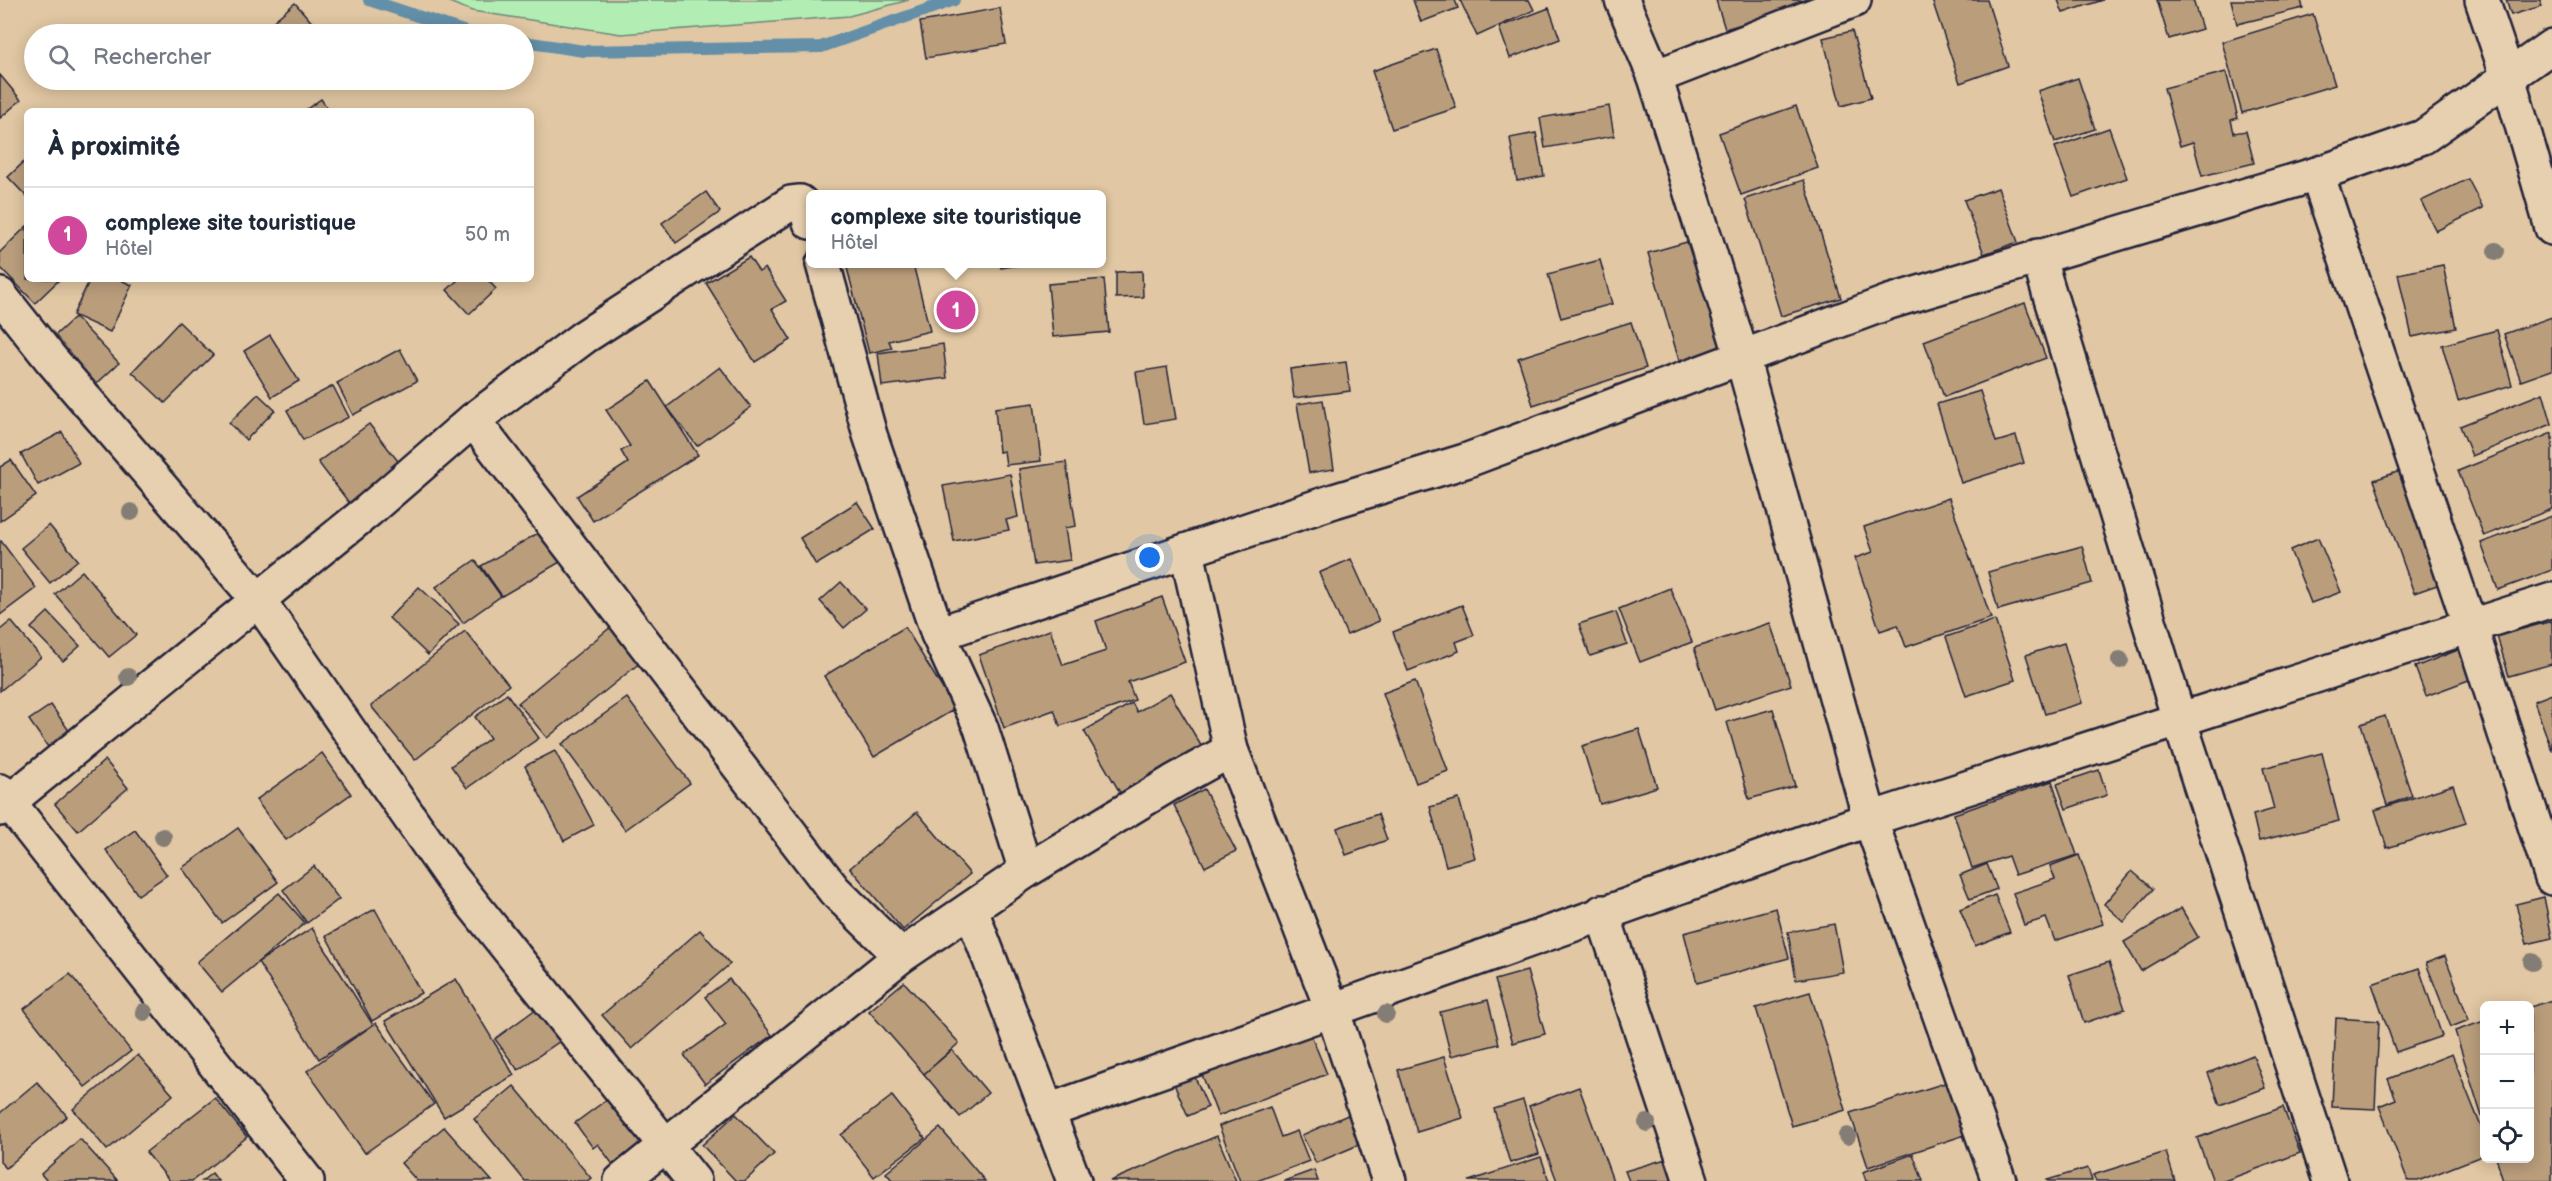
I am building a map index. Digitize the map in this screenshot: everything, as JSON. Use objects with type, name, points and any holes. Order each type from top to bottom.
[{"type":"street","points":[[1622,0],[1655,77],[1742,357],[1870,819],[1999,1181]]},
{"type":"street","points":[[1655,77],[1854,0]]},
{"type":"street","points":[[2482,0],[2508,76],[2552,228]]},
{"type":"street","points":[[938,634],[1334,501],[1465,461],[1889,302],[2317,174],[2423,137],[2552,46]]},
{"type":"street","points":[[2317,174],[2470,626],[2552,878]]},
{"type":"street","points":[[307,1181],[3,801],[259,601],[473,420],[584,337],[790,203],[800,202],[806,208]]},
{"type":"street","points":[[2038,256],[2179,718],[2330,1181]]},
{"type":"street","points":[[824,268],[870,435],[938,634],[981,728],[1026,871]]},
{"type":"street","points":[[0,295],[50,358],[259,601],[451,877],[694,1181]]},
{"type":"street","points":[[473,420],[834,890],[901,956]]},
{"type":"street","points":[[1187,552],[1231,750],[1332,1009],[1389,1181]]},
{"type":"street","points":[[1047,1112],[1602,912],[1870,819],[2552,600]]},
{"type":"street","points":[[621,1181],[901,956],[1026,871],[1173,782],[1231,750]]},
{"type":"street","points":[[971,910],[1074,1181]]},
{"type":"street","points":[[1602,912],[1691,1181]]},
{"type":"green space","points":[[444,0],[909,0],[849,16],[621,34],[472,11]]},
{"type":"building","points":[[1413,0],[1455,0],[1458,8],[1421,22]]},
{"type":"building","points":[[1460,0],[1529,0],[1534,10],[1477,36]]},
{"type":"building","points":[[1716,0],[1801,0],[1803,6],[1725,29]]},
{"type":"building","points":[[1932,0],[1987,0],[2008,66],[1960,83]]},
{"type":"building","points":[[2058,0],[2103,0],[2063,13]]},
{"type":"building","points":[[2157,0],[2193,0],[2202,29],[2169,39]]},
{"type":"building","points":[[2231,0],[2301,0],[2303,8],[2237,24]]},
{"type":"building","points":[[2506,0],[2540,0],[2542,6],[2511,15]]},
{"type":"building","points":[[295,3],[313,24],[270,24]]},
{"type":"building","points":[[1000,8],[1006,44],[926,58],[920,22]]},
{"type":"building","points":[[1549,8],[1560,39],[1510,58],[1499,27]]},
{"type":"building","points":[[2313,14],[2335,85],[2242,113],[2222,42]]},
{"type":"building","points":[[1852,31],[1871,98],[1841,106],[1823,38]]},
{"type":"building","points":[[1436,49],[1456,108],[1392,129],[1372,71]]},
{"type":"building","points":[[2226,72],[2238,118],[2231,120],[2234,133],[2246,131],[2254,163],[2202,176],[2193,142],[2180,146],[2164,88]]},
{"type":"building","points":[[0,75],[21,100],[0,118]]},
{"type":"building","points":[[2078,78],[2095,129],[2055,142],[2038,91]]},
{"type":"building","points":[[321,99],[327,108],[308,108]]},
{"type":"building","points":[[1609,106],[1614,136],[1545,148],[1540,118]]},
{"type":"building","points":[[1796,106],[1818,168],[1741,195],[1719,133]]},
{"type":"building","points":[[2109,128],[2127,178],[2073,197],[2055,147]]},
{"type":"building","points":[[1536,133],[1544,176],[1517,181],[1510,138]]},
{"type":"building","points":[[24,162],[24,194],[8,177]]},
{"type":"building","points":[[2468,179],[2483,208],[2436,231],[2421,201]]},
{"type":"building","points":[[1804,180],[1841,298],[1781,316],[1745,199]]},
{"type":"building","points":[[1998,188],[2018,242],[1984,254],[1964,200]]},
{"type":"building","points":[[706,192],[720,212],[676,243],[662,223]]},
{"type":"building","points":[[24,229],[24,282],[57,282],[35,303],[0,267],[0,252]]},
{"type":"building","points":[[1701,238],[1733,348],[1680,364],[1648,253]]},
{"type":"building","points":[[749,257],[759,272],[765,268],[786,301],[772,309],[791,340],[755,362],[706,283]]},
{"type":"building","points":[[1600,260],[1612,304],[1561,318],[1548,274]]},
{"type":"building","points":[[2443,265],[2456,328],[2412,337],[2398,274]]},
{"type":"building","points":[[847,268],[914,268],[930,331],[889,341],[892,348],[869,353]]},
{"type":"building","points":[[1142,271],[1143,297],[1116,298],[1116,272]]},
{"type":"building","points":[[1104,279],[1109,332],[1053,337],[1048,284]]},
{"type":"building","points":[[89,282],[125,282],[132,285],[110,332],[73,315]]},
{"type":"building","points":[[456,282],[490,282],[496,289],[469,314],[447,290]]},
{"type":"building","points":[[2025,303],[2046,358],[1944,397],[1924,341]]},
{"type":"building","points":[[75,317],[119,363],[91,389],[48,342]]},
{"type":"building","points":[[2552,317],[2552,370],[2521,381],[2504,334]]},
{"type":"building","points":[[179,322],[213,355],[165,403],[132,372]]},
{"type":"building","points":[[1631,322],[1646,368],[1533,405],[1518,358]]},
{"type":"building","points":[[2497,330],[2512,385],[2458,401],[2442,345]]},
{"type":"building","points":[[270,335],[299,381],[272,397],[244,351]]},
{"type":"building","points":[[943,344],[947,378],[882,386],[878,353]]},
{"type":"building","points":[[400,349],[417,381],[353,415],[337,383]]},
{"type":"building","points":[[1346,362],[1350,391],[1294,398],[1290,369]]},
{"type":"building","points":[[720,367],[751,407],[697,446],[667,407]]},
{"type":"building","points":[[1167,367],[1176,419],[1144,424],[1136,372]]},
{"type":"building","points":[[650,381],[698,455],[593,521],[577,496],[628,463],[621,451],[630,446],[606,410]]},
{"type":"building","points":[[333,386],[349,417],[303,440],[287,410]]},
{"type":"building","points":[[1980,391],[1996,442],[2016,436],[2024,463],[1961,483],[1937,404]]},
{"type":"building","points":[[2543,393],[2552,424],[2472,456],[2460,426]]},
{"type":"building","points":[[258,394],[275,410],[246,440],[229,423]]},
{"type":"building","points":[[1323,400],[1334,469],[1309,473],[1297,404]]},
{"type":"building","points":[[1034,403],[1041,461],[1006,465],[1004,451],[999,452],[995,408]]},
{"type":"building","points":[[369,424],[405,470],[353,508],[318,462]]},
{"type":"building","points":[[62,432],[79,463],[38,485],[21,454]]},
{"type":"building","points":[[2552,433],[2552,509],[2484,536],[2458,471]]},
{"type":"building","points":[[11,460],[36,496],[0,521],[0,467]]},
{"type":"building","points":[[1066,462],[1076,526],[1065,528],[1070,560],[1034,565],[1019,469]]},
{"type":"building","points":[[2400,471],[2440,584],[2414,593],[2374,480]]},
{"type":"building","points":[[1010,474],[1018,517],[1006,520],[1009,530],[954,541],[943,486]]},
{"type":"building","points":[[1949,498],[1991,618],[1906,647],[1898,625],[1880,631],[1855,558],[1873,552],[1864,527]]},
{"type":"building","points":[[857,502],[875,529],[816,565],[800,538]]},
{"type":"building","points":[[2552,516],[2552,570],[2498,590],[2481,543]]},
{"type":"building","points":[[566,517],[584,548],[502,596],[481,566]]},
{"type":"building","points":[[49,525],[78,560],[50,583],[21,548]]},
{"type":"building","points":[[2318,538],[2341,592],[2311,603],[2290,550]]},
{"type":"building","points":[[0,542],[36,588],[0,615]]},
{"type":"building","points":[[2082,546],[2092,583],[1998,610],[1988,572]]},
{"type":"building","points":[[1351,559],[1379,621],[1347,635],[1319,573]]},
{"type":"building","points":[[475,560],[501,596],[463,623],[436,587]]},
{"type":"building","points":[[82,571],[136,635],[109,657],[55,594]]},
{"type":"building","points":[[841,582],[866,609],[844,628],[820,601]]},
{"type":"building","points":[[419,587],[459,624],[428,655],[389,618]]},
{"type":"building","points":[[1670,588],[1692,642],[1640,662],[1619,609]]},
{"type":"building","points":[[1162,597],[1185,662],[1128,682],[1135,700],[1060,726],[1054,710],[1004,728],[979,655],[1050,630],[1063,665],[1106,651],[1096,621]]},
{"type":"building","points":[[1462,605],[1474,635],[1456,642],[1459,651],[1408,671],[1393,632]]},
{"type":"building","points":[[48,612],[80,646],[63,661],[31,628]]},
{"type":"building","points":[[1616,612],[1627,644],[1590,656],[1579,624]]},
{"type":"building","points":[[1995,620],[2015,680],[1966,696],[1946,637]]},
{"type":"building","points":[[11,621],[41,657],[0,691],[0,630]]},
{"type":"building","points":[[2552,621],[2552,664],[2509,676],[2497,636]]},
{"type":"building","points":[[1770,623],[1791,685],[1715,710],[1694,648]]},
{"type":"building","points":[[612,626],[641,662],[547,738],[518,703]]},
{"type":"building","points":[[905,627],[955,709],[874,757],[824,676]]},
{"type":"building","points":[[465,631],[509,685],[415,760],[371,706]]},
{"type":"building","points":[[2064,643],[2082,703],[2045,714],[2026,655]]},
{"type":"building","points":[[2463,648],[2474,678],[2426,696],[2415,667]]},
{"type":"building","points":[[1415,681],[1448,771],[1416,783],[1383,693]]},
{"type":"building","points":[[1170,693],[1203,749],[1122,796],[1084,731],[1132,703],[1137,712]]},
{"type":"building","points":[[507,694],[539,738],[467,788],[451,766],[490,738],[475,717]]},
{"type":"building","points":[[2552,694],[2552,751],[2534,701]]},
{"type":"building","points":[[627,698],[690,783],[625,830],[562,744]]},
{"type":"building","points":[[51,705],[70,732],[48,747],[29,720]]},
{"type":"building","points":[[1773,709],[1795,786],[1749,799],[1727,722]]},
{"type":"building","points":[[2385,716],[2412,796],[2387,805],[2361,724]]},
{"type":"building","points":[[1639,729],[1657,787],[1600,804],[1582,746]]},
{"type":"building","points":[[555,751],[594,825],[564,841],[525,766]]},
{"type":"building","points":[[322,753],[351,794],[286,840],[256,800]]},
{"type":"building","points":[[2322,753],[2339,821],[2259,841],[2253,815],[2274,809],[2263,768]]},
{"type":"building","points":[[105,760],[128,788],[78,831],[55,804]]},
{"type":"building","points":[[2099,770],[2107,795],[2066,809],[2057,784]]},
{"type":"building","points":[[2052,781],[2077,855],[2015,875],[2008,856],[1972,868],[1954,814]]},
{"type":"building","points":[[2453,785],[2466,823],[2387,848],[2375,810]]},
{"type":"building","points":[[1204,789],[1236,851],[1205,867],[1174,805]]},
{"type":"building","points":[[1459,799],[1475,858],[1446,866],[1430,807]]},
{"type":"building","points":[[917,812],[970,874],[903,930],[850,868]]},
{"type":"building","points":[[1378,814],[1387,840],[1346,855],[1337,828]]},
{"type":"building","points":[[238,828],[278,882],[222,923],[182,868]]},
{"type":"building","points":[[135,830],[167,875],[138,895],[106,850]]},
{"type":"building","points":[[2079,855],[2103,924],[2055,941],[2046,918],[2024,925],[2013,893],[2055,879],[2050,866]]},
{"type":"building","points":[[1987,864],[1997,889],[1970,899],[1960,875]]},
{"type":"building","points":[[314,866],[339,899],[307,923],[283,890]]},
{"type":"building","points":[[2132,871],[2153,889],[2124,922],[2104,904]]},
{"type":"building","points":[[279,893],[305,923],[222,992],[197,962]]},
{"type":"building","points":[[1995,895],[2010,932],[1975,946],[1960,909]]},
{"type":"building","points":[[2544,897],[2552,938],[2527,944],[2516,904]]},
{"type":"building","points":[[1776,908],[1789,958],[1697,983],[1684,933]]},
{"type":"building","points":[[2181,908],[2198,937],[2141,971],[2124,942]]},
{"type":"building","points":[[375,909],[421,993],[372,1021],[326,936]]},
{"type":"building","points":[[1834,924],[1843,972],[1796,980],[1788,932]]},
{"type":"building","points":[[312,928],[373,1025],[319,1059],[258,962]]},
{"type":"building","points":[[700,930],[730,964],[632,1049],[602,1015]]},
{"type":"building","points":[[2445,956],[2469,1020],[2451,1027],[2426,963]]},
{"type":"building","points":[[2109,962],[2125,1009],[2084,1023],[2069,975]]},
{"type":"building","points":[[2419,968],[2442,1036],[2396,1052],[2372,984]]},
{"type":"building","points":[[1527,971],[1545,1034],[1513,1043],[1495,980]]},
{"type":"building","points":[[70,974],[131,1051],[85,1087],[24,1009]]},
{"type":"building","points":[[456,979],[514,1075],[444,1117],[385,1021]]},
{"type":"building","points":[[729,979],[772,1035],[705,1084],[684,1055],[726,1024],[705,997]]},
{"type":"building","points":[[904,982],[959,1043],[924,1074],[869,1011]]},
{"type":"building","points":[[1810,992],[1846,1110],[1792,1126],[1756,1008]]},
{"type":"building","points":[[1488,1000],[1499,1044],[1451,1056],[1440,1012]]},
{"type":"building","points":[[2552,1000],[2552,1181],[2503,1181],[2498,1163],[2534,1163],[2534,1006]]},
{"type":"building","points":[[536,1009],[560,1041],[518,1070],[495,1039]]},
{"type":"building","points":[[2336,1018],[2379,1021],[2375,1109],[2332,1107]]},
{"type":"building","points":[[2480,1022],[2480,1110],[2455,1031]]},
{"type":"building","points":[[376,1023],[434,1104],[365,1153],[307,1071]]},
{"type":"building","points":[[1309,1030],[1327,1074],[1218,1116],[1201,1072]]},
{"type":"building","points":[[952,1050],[988,1093],[960,1117],[924,1074]]},
{"type":"building","points":[[2452,1054],[2480,1124],[2480,1157],[2418,1181],[2408,1181],[2379,1106],[2396,1099],[2388,1079]]},
{"type":"building","points":[[138,1055],[173,1095],[107,1150],[73,1109]]},
{"type":"building","points":[[2253,1055],[2265,1088],[2220,1105],[2208,1073]]},
{"type":"building","points":[[1444,1057],[1463,1118],[1417,1132],[1398,1070]]},
{"type":"building","points":[[1194,1075],[1208,1107],[1188,1116],[1174,1084]]},
{"type":"building","points":[[37,1082],[67,1116],[6,1168],[0,1162],[0,1113]]},
{"type":"building","points":[[1948,1082],[1965,1135],[1868,1167],[1850,1113]]},
{"type":"building","points":[[514,1086],[591,1178],[587,1181],[525,1181],[474,1119]]},
{"type":"building","points":[[1579,1087],[1613,1181],[1557,1181],[1529,1106]]},
{"type":"building","points":[[892,1096],[925,1138],[874,1177],[841,1135]]},
{"type":"building","points":[[215,1098],[247,1137],[192,1181],[170,1181],[146,1152]]},
{"type":"building","points":[[609,1098],[643,1144],[614,1166],[598,1144],[593,1148],[575,1123]]},
{"type":"building","points":[[1523,1100],[1539,1154],[1510,1163],[1494,1109]]},
{"type":"building","points":[[1270,1107],[1281,1137],[1297,1131],[1309,1161],[1257,1181],[1240,1181],[1219,1126]]},
{"type":"building","points":[[2283,1107],[2300,1153],[2224,1181],[2213,1181],[2197,1138]]},
{"type":"building","points":[[736,1114],[774,1154],[745,1181],[736,1181],[702,1145]]},
{"type":"building","points":[[1350,1114],[1363,1143],[1316,1163],[1302,1135]]},
{"type":"building","points":[[444,1127],[492,1181],[417,1181],[401,1163]]},
{"type":"building","points":[[940,1128],[985,1181],[893,1181],[886,1173]]},
{"type":"building","points":[[1217,1136],[1236,1181],[1110,1181]]},
{"type":"building","points":[[80,1139],[118,1181],[47,1181],[41,1174]]},
{"type":"building","points":[[2166,1152],[2175,1181],[2096,1181],[2093,1175]]},
{"type":"building","points":[[1913,1154],[1923,1181],[1866,1181],[1863,1172]]},
{"type":"building","points":[[1676,1156],[1681,1181],[1629,1181],[1625,1171]]},
{"type":"building","points":[[1541,1157],[1549,1181],[1469,1181]]},
{"type":"building","points":[[2088,1168],[2092,1181],[2047,1180]]},
{"type":"building","points":[[1314,1170],[1318,1181],[1284,1181]]},
{"type":"building","points":[[212,1173],[218,1181],[202,1181]]},
{"type":"waterway","points":[[369,0],[442,24]]},
{"type":"waterway","points":[[534,44],[584,51],[821,47],[954,0]]},
{"type":"place","name":"complexe site touristique","points":[[956,310]]}]
